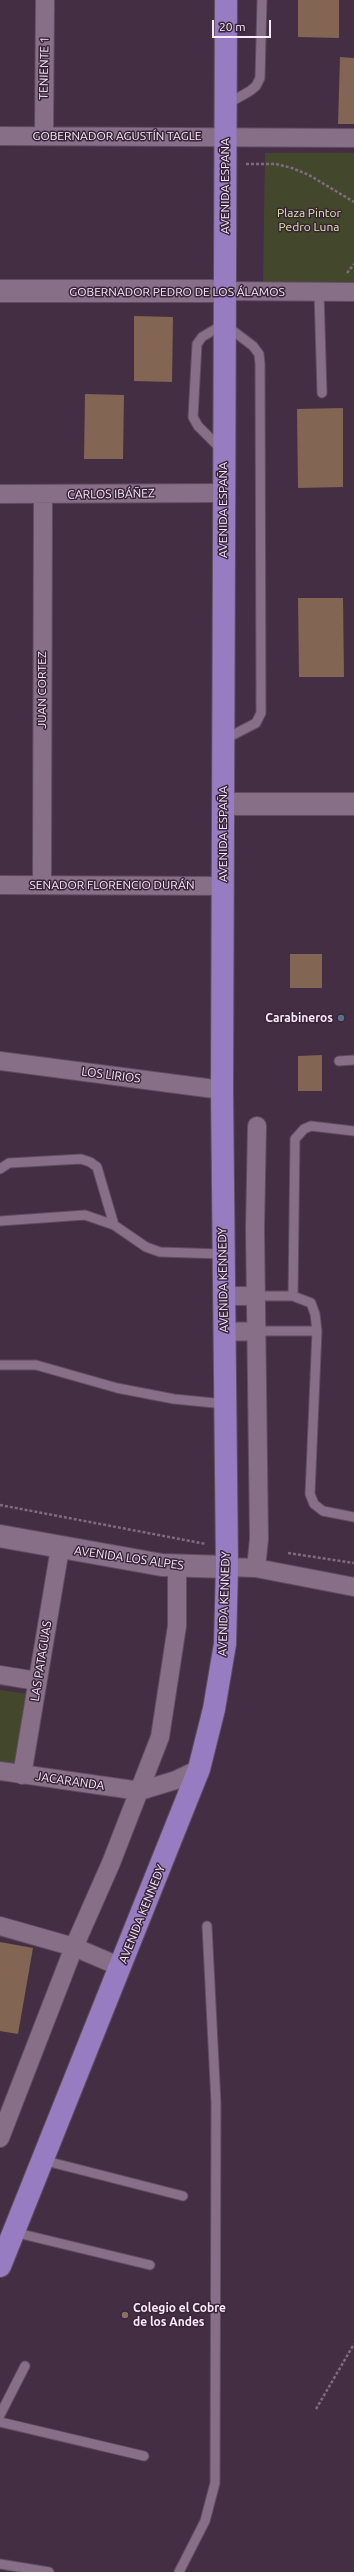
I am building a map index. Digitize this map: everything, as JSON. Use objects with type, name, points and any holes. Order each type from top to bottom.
[{"type":"main road","name":"AVENIDA ESPAÑA","points":[[223,1020],[223,450],[226,0]]},
{"type":"main road","name":"AVENIDA KENNEDY","points":[[0,2266],[198,1769],[214,1709],[225,1644],[227,1558],[224,1296],[222,1254],[223,1020]]},
{"type":"street","name":"TENIENTE 1","points":[[44,136],[45,0]]},
{"type":"street","name":"GOBERNADOR AGUSTÍN TAGLE","points":[[0,136],[225,136],[354,138]]},
{"type":"street","name":"GOBERNADOR PEDRO DE LOS ÁLAMOS","points":[[0,291],[354,292]]},
{"type":"street","name":"CARLOS IBÁÑEZ","points":[[0,494],[223,493]]},
{"type":"street","name":"JUAN CORTEZ","points":[[42,885],[43,495]]},
{"type":"street","points":[[223,804],[354,804]]},
{"type":"street","name":"SENADOR FLORENCIO DURÁN","points":[[0,885],[223,886]]},
{"type":"street","name":"LOS LIRIOS","points":[[0,1061],[222,1090]]},
{"type":"street","points":[[257,1126],[257,1560]]},
{"type":"street","points":[[224,1296],[256,1296]]},
{"type":"street","points":[[224,1332],[256,1331]]},
{"type":"street","name":"AVENIDA LOS ALPES","points":[[0,1536],[60,1548],[177,1567],[227,1558],[257,1560],[354,1587]]},
{"type":"street","name":"LAS PATAGUAS","points":[[22,1775],[60,1548]]},
{"type":"street","points":[[0,2138],[74,1947],[140,1791],[160,1737],[177,1626],[177,1567]]},
{"type":"street","points":[[0,1675],[37,1681]]},
{"type":"street","points":[[140,1791],[176,1780],[198,1769]]},
{"type":"street","name":"JACARANDA","points":[[0,1771],[140,1791]]},
{"type":"street","points":[[0,1926],[74,1947],[120,1967]]},
{"type":"lane","points":[[226,104],[250,91],[256,86],[260,78],[262,0]]},
{"type":"lane","points":[[319,292],[322,393]]},
{"type":"lane","points":[[223,450],[198,426],[194,418],[197,344],[202,337],[224,324],[253,346],[259,354],[260,364],[261,713],[256,723],[223,740]]},
{"type":"lane","points":[[339,1062],[354,1060]]},
{"type":"lane","points":[[293,1296],[295,1139],[304,1128],[311,1126],[354,1131]]},
{"type":"lane","points":[[0,1169],[10,1163],[81,1160],[90,1162],[97,1167],[114,1225]]},
{"type":"lane","points":[[0,1220],[85,1215],[114,1225],[146,1247],[160,1252],[222,1254]]},
{"type":"lane","points":[[256,1296],[293,1296],[310,1303],[315,1314],[317,1331],[310,1494],[314,1504],[323,1511],[354,1516]]},
{"type":"lane","points":[[256,1331],[317,1331]]},
{"type":"lane","points":[[0,1365],[36,1365],[117,1388],[174,1399],[225,1404]]},
{"type":"lane","points":[[179,2572],[205,2521],[215,2483],[216,2104],[207,1926]]},
{"type":"lane","points":[[42,2160],[183,2196]]},
{"type":"lane","points":[[13,2232],[150,2265]]},
{"type":"lane","points":[[0,2415],[25,2366]]},
{"type":"lane","points":[[0,2422],[144,2456]]},
{"type":"lane","points":[[0,2564],[49,2572]]},
{"type":"path","points":[[225,164],[276,164],[292,168],[309,175],[354,202]]},
{"type":"path","points":[[0,1505],[227,1558]]},
{"type":"path","points":[[257,1560],[298,1554],[354,1563]]},
{"type":"path","points":[[316,2410],[354,2344]]},
{"type":"green space","name":"Plaza Pintor Pedro Luna","points":[[265,153],[354,153],[354,286],[263,286]]},
{"type":"green space","points":[[0,1690],[28,1694],[15,1779],[0,1776]]},
{"type":"building","points":[[298,0],[339,0],[339,38],[298,37]]},
{"type":"building","points":[[340,57],[354,58],[354,124],[338,124]]},
{"type":"building","points":[[134,316],[173,317],[172,382],[134,381]]},
{"type":"building","points":[[85,394],[124,395],[123,459],[84,459]]},
{"type":"building","points":[[343,408],[343,487],[298,488],[297,409]]},
{"type":"building","points":[[298,598],[343,598],[344,677],[299,677]]},
{"type":"building","points":[[290,954],[322,954],[322,988],[290,988]]},
{"type":"building","points":[[322,1055],[322,1091],[298,1091],[298,1056]]},
{"type":"building","points":[[0,1942],[33,1948],[18,2034],[0,2031]]},
{"type":"place","name":"Carabineros","points":[[341,1018]]},
{"type":"place","name":"Colegio el Cobre de los Andes","points":[[125,2315]]}]
